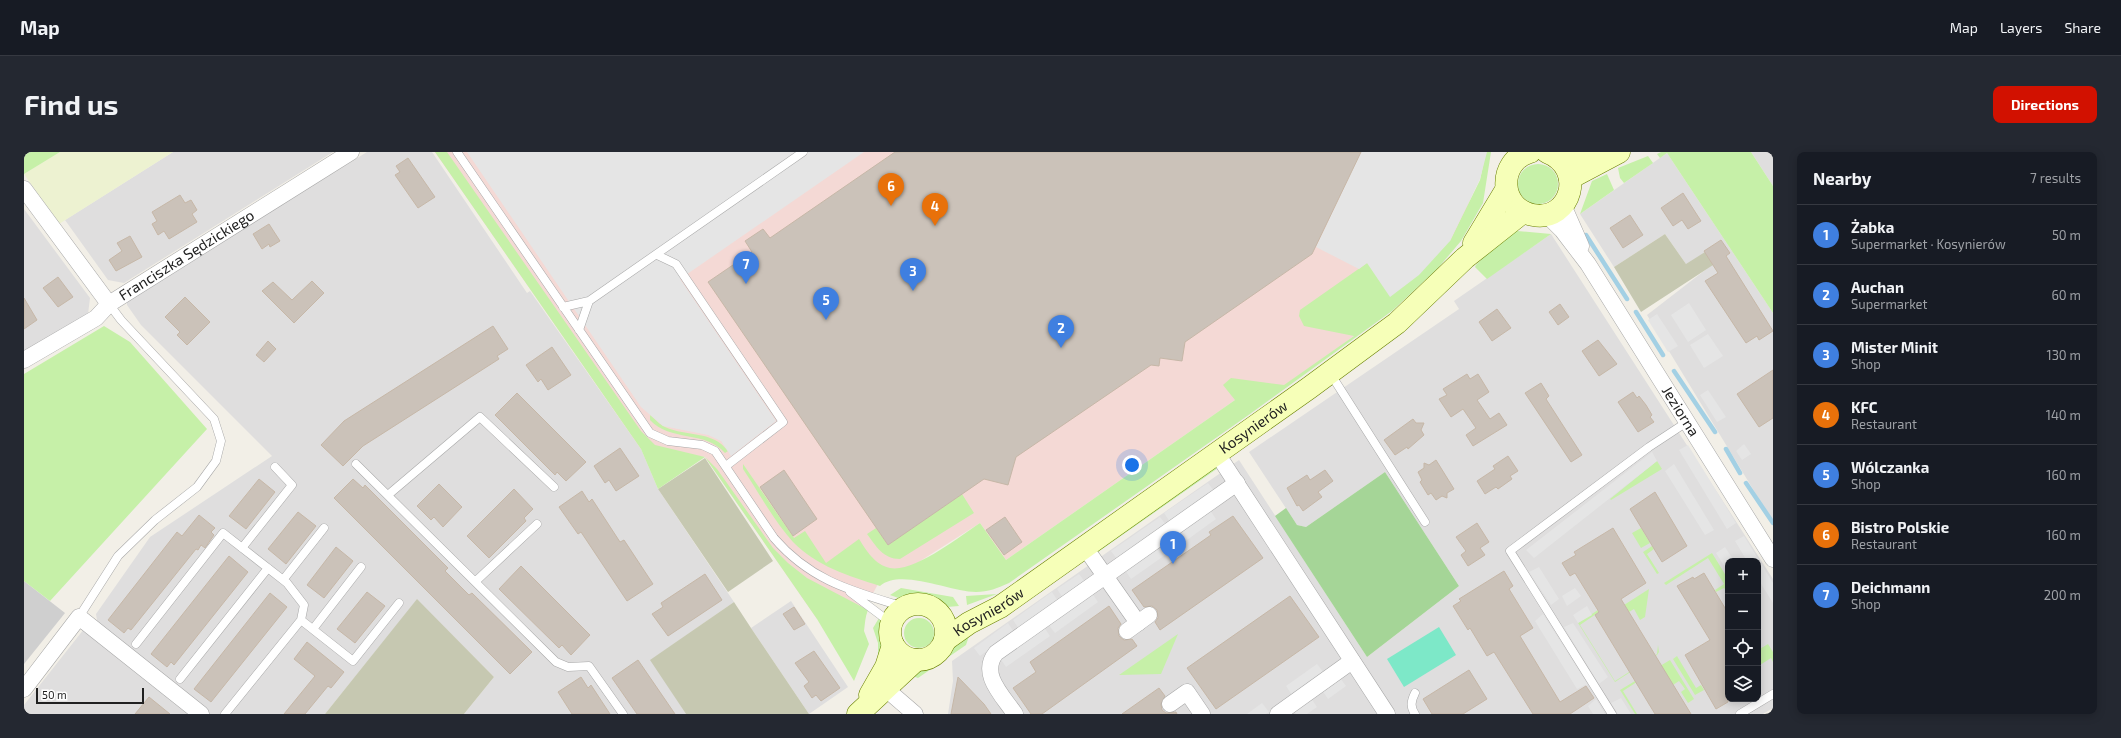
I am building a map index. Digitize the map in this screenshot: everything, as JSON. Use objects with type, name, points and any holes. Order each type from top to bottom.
[{"type":"main road","points":[[1530,152],[1517,159],[1507,159],[1506,190],[1515,206],[1522,212],[1534,216],[1555,210],[1568,197],[1570,178],[1566,165],[1551,154]]},
{"type":"main road","points":[[1551,154],[1595,152]]},
{"type":"main road","points":[[1570,178],[1619,152]]},
{"type":"main road","name":"Kosynierów","points":[[1465,258],[1506,190]]},
{"type":"main road","name":"Kosynierów","points":[[945,640],[969,623],[1000,607],[1216,452],[1330,373],[1397,323],[1465,258],[1522,212]]},
{"type":"main road","name":"Kosynierów","points":[[938,612],[955,612],[965,609],[1032,583]]},
{"type":"main road","points":[[858,714],[886,667],[893,646],[890,631],[898,615],[913,604],[922,604],[931,607],[938,612],[945,625],[945,640],[940,649],[934,655],[925,659],[916,660],[903,655],[893,646]]},
{"type":"main road","points":[[858,714],[916,660]]},
{"type":"street","name":"Franciszka Sędzickiego","points":[[24,360],[96,318],[109,304],[351,152]]},
{"type":"street","points":[[24,189],[109,304]]},
{"type":"street","name":"Jeziorna","points":[[1555,210],[1687,422],[1768,540],[1773,559]]},
{"type":"street","points":[[1216,452],[1387,714]]},
{"type":"street","points":[[1015,714],[993,683],[989,666],[991,659],[996,653],[1236,483]]},
{"type":"street","points":[[1084,546],[1138,623]]},
{"type":"street","points":[[24,689],[79,617],[201,714]]},
{"type":"street","points":[[1278,714],[1352,661]]},
{"type":"street","points":[[886,689],[915,714]]},
{"type":"street","points":[[1170,704],[1187,692],[1202,714]]},
{"type":"lane","points":[[457,152],[650,433],[668,441],[702,445],[714,451],[726,466],[774,538],[786,551],[807,569],[898,615]]},
{"type":"lane","points":[[563,307],[589,301],[803,152]]},
{"type":"lane","points":[[657,255],[676,264],[680,268],[782,422],[726,466]]},
{"type":"lane","points":[[579,330],[589,301]]},
{"type":"lane","points":[[79,617],[118,556],[154,520],[197,487],[216,461],[221,441],[214,419],[121,320],[109,304]]},
{"type":"lane","points":[[1330,373],[1424,522]]},
{"type":"lane","points":[[388,495],[480,417],[554,487]]},
{"type":"lane","points":[[1612,714],[1510,551],[1649,447],[1687,422]]},
{"type":"lane","points":[[356,464],[476,581],[556,662],[568,667],[589,666],[623,714]]},
{"type":"lane","points":[[242,548],[292,485],[275,467]]},
{"type":"lane","points":[[476,581],[536,524]]},
{"type":"lane","points":[[283,580],[324,528]]},
{"type":"lane","points":[[136,644],[223,533],[268,568],[283,580],[304,605],[302,620],[225,714]]},
{"type":"lane","points":[[313,629],[361,567]]},
{"type":"lane","points":[[180,679],[268,568]]},
{"type":"lane","points":[[845,588],[898,615]]},
{"type":"lane","points":[[302,620],[353,661],[399,603]]},
{"type":"lane","points":[[1415,693],[1411,703],[1415,714]]},
{"type":"lane","points":[[1740,714],[1773,694]]},
{"type":"shaded area","points":[[60,152],[173,152],[59,224],[24,174]]},
{"type":"shaded area","points":[[173,152],[333,152],[124,283],[108,280],[65,220]]},
{"type":"shaded area","points":[[367,152],[432,152],[527,293],[530,291],[641,449],[658,489],[734,602],[651,660],[686,714],[464,714],[494,677],[417,600],[325,714],[207,714],[98,626],[96,614],[150,537],[272,456],[141,325],[127,305],[127,300]]},
{"type":"shaded area","points":[[435,152],[1489,152],[1452,245],[1370,324],[1249,410],[1235,400],[1006,560],[980,523],[903,572],[878,584],[861,616],[817,619],[705,457],[641,449]]},
{"type":"shaded area","points":[[467,152],[864,152],[680,279],[776,421],[731,456],[721,441],[708,435],[663,426],[641,407]]},
{"type":"shaded area","points":[[1361,152],[1487,152],[1480,179],[1450,241],[1419,275],[1390,297],[1367,263],[1359,269],[1316,247]]},
{"type":"shaded area","points":[[1751,152],[1773,152],[1773,186]]},
{"type":"shaded area","points":[[1667,153],[1773,313],[1773,522],[1647,315],[1713,264],[1686,264],[1665,234],[1614,267],[1580,214]]},
{"type":"shaded area","points":[[24,209],[90,298],[88,314],[24,353]]},
{"type":"shaded area","points":[[1551,234],[1759,558],[1725,558],[1725,702],[1761,702],[1761,560],[1773,579],[1773,708],[1763,714],[948,714],[953,681],[952,661],[1239,460],[1367,657],[1459,586],[1385,472],[1306,527],[1297,525],[1249,452],[1459,309],[1454,301]]},
{"type":"shaded area","points":[[1665,234],[1686,264],[1705,252],[1713,265],[1641,312],[1614,267]]},
{"type":"shaded area","points":[[1689,303],[1706,330],[1688,342],[1671,315]]},
{"type":"shaded area","points":[[1657,314],[1678,346],[1668,352],[1648,320]]},
{"type":"shaded area","points":[[1708,334],[1723,356],[1704,368],[1690,345]]},
{"type":"shaded area","points":[[1708,390],[1726,417],[1717,422],[1700,395]]},
{"type":"shaded area","points":[[1744,444],[1751,454],[1742,460],[1736,451]]},
{"type":"shaded area","points":[[1688,445],[1736,523],[1727,529],[1679,450]]},
{"type":"shaded area","points":[[1652,452],[1657,461],[1534,558],[1526,550]]},
{"type":"shaded area","points":[[705,458],[773,561],[728,592],[658,489]]},
{"type":"shaded area","points":[[1674,464],[1714,530],[1705,535],[1665,471]]},
{"type":"shaded area","points":[[1208,483],[1214,491],[1170,522],[1164,513]]},
{"type":"shaded area","points":[[1210,510],[1216,519],[1173,550],[1166,541]]},
{"type":"shaded area","points":[[1160,517],[1166,525],[1117,559],[1111,551]]},
{"type":"shaded area","points":[[1744,536],[1758,558],[1745,558],[1735,541]]},
{"type":"shaded area","points":[[1162,544],[1168,553],[1131,579],[1125,570]]},
{"type":"shaded area","points":[[1725,547],[1732,558],[1725,558],[1725,567],[1716,553]]},
{"type":"shaded area","points":[[1761,564],[1773,583],[1773,603],[1761,584]]},
{"type":"shaded area","points":[[1539,567],[1559,599],[1551,605],[1529,572]]},
{"type":"shaded area","points":[[1079,574],[1085,582],[1063,598],[1057,589]]},
{"type":"shaded area","points":[[24,581],[65,613],[24,664]]},
{"type":"shaded area","points":[[1575,588],[1581,596],[1567,606],[1562,596]]},
{"type":"shaded area","points":[[1052,592],[1058,601],[1019,629],[1013,620]]},
{"type":"shaded area","points":[[1092,593],[1098,602],[1055,633],[1048,624]]},
{"type":"shaded area","points":[[417,599],[494,677],[464,714],[325,714]]},
{"type":"shaded area","points":[[791,601],[848,687],[809,714],[751,628]]},
{"type":"shaded area","points":[[734,602],[809,714],[686,714],[650,660]]},
{"type":"shaded area","points":[[1587,606],[1592,615],[1578,623],[1573,615]]},
{"type":"shaded area","points":[[1543,614],[1588,685],[1577,689],[1535,621]]},
{"type":"shaded area","points":[[1008,623],[1014,632],[980,656],[974,648]]},
{"type":"shaded area","points":[[1573,623],[1608,677],[1599,684],[1564,627]]},
{"type":"shaded area","points":[[1044,627],[1050,636],[1006,667],[1000,658]]},
{"type":"shaded area","points":[[84,629],[190,714],[24,714],[24,705]]},
{"type":"shaded area","points":[[1317,664],[1324,673],[1292,695],[1286,686]]},
{"type":"shaded area","points":[[1340,678],[1346,686],[1328,699],[1322,690]]},
{"type":"shaded area","points":[[1311,698],[1317,707],[1307,714],[1296,714],[1293,710]]},
{"type":"shaded area","points":[[1621,698],[1631,714],[1618,714],[1611,703]]},
{"type":"shaded area","points":[[1596,699],[1605,714],[1593,714],[1588,706]]},
{"type":"shaded area","points":[[1262,703],[1269,712],[1266,714],[1247,714]]},
{"type":"green space","points":[[24,152],[60,152],[24,174]]},
{"type":"green space","points":[[435,152],[447,152],[641,431],[655,445],[705,457],[658,489],[641,449]]},
{"type":"green space","points":[[1486,152],[1491,152],[1483,203],[1461,241],[1438,268],[1392,311],[1250,414],[1005,585],[976,592],[926,582],[900,579],[889,581],[880,586],[822,564],[802,550],[786,534],[743,469],[743,464],[794,538],[805,531],[826,563],[859,539],[875,560],[880,564],[890,568],[900,568],[924,559],[980,523],[1006,560],[1235,400],[1223,385],[1231,378],[1284,385],[1354,336],[1304,326],[1299,316],[1300,310],[1367,263],[1450,241],[1480,180]]},
{"type":"green space","points":[[1661,152],[1751,152],[1773,186],[1773,313],[1667,153],[1660,158],[1657,154]]},
{"type":"green space","points":[[1648,156],[1653,163],[1624,183],[1620,178],[1618,168]]},
{"type":"green space","points":[[1542,164],[1549,167],[1555,173],[1558,184],[1557,192],[1549,201],[1542,204],[1534,204],[1527,201],[1519,192],[1518,180],[1521,173],[1530,165]]},
{"type":"green space","points":[[1607,174],[1614,190],[1580,214],[1592,181]]},
{"type":"green space","points":[[1517,231],[1551,234],[1487,279],[1475,267],[1476,265],[1503,237]]},
{"type":"green space","points":[[104,326],[130,342],[207,429],[50,601],[24,581],[24,374]]},
{"type":"green space","points":[[650,415],[665,427],[707,437],[722,444],[728,451],[725,453],[708,441],[677,434],[658,427],[650,420]]},
{"type":"green space","points":[[705,457],[717,469],[773,548],[788,563],[807,578],[868,610],[864,631],[869,644],[854,681],[817,619]]},
{"type":"green space","points":[[1657,461],[1662,469],[1611,500],[1610,499]]},
{"type":"green space","points":[[1215,467],[1218,468],[1098,552],[1097,549]]},
{"type":"green space","points":[[1385,472],[1459,586],[1367,657],[1275,516],[1286,508],[1297,525],[1306,527]]},
{"type":"green space","points":[[962,494],[974,513],[900,559],[889,557],[880,551],[867,534],[876,528],[888,545]]},
{"type":"green space","points":[[1641,528],[1650,543],[1641,548],[1632,533]]},
{"type":"green space","points":[[1652,546],[1654,549],[1647,554],[1659,573],[1657,574],[1643,552]]},
{"type":"green space","points":[[1712,553],[1725,574],[1725,589],[1724,588],[1716,592],[1715,590],[1724,584],[1708,558],[1666,585],[1664,583]]},
{"type":"green space","points":[[901,588],[953,597],[959,606],[947,607],[922,599],[907,601],[890,595]]},
{"type":"green space","points":[[1649,589],[1645,617],[1640,620],[1634,609],[1629,612],[1624,605]]},
{"type":"green space","points":[[997,594],[967,605],[966,596]]},
{"type":"green space","points":[[1598,610],[1599,612],[1580,625],[1615,681],[1657,654],[1658,645],[1659,652],[1657,655],[1615,682],[1578,623]]},
{"type":"green space","points":[[879,618],[885,628],[886,638],[878,658],[878,643],[873,628]]},
{"type":"green space","points":[[919,618],[930,622],[934,633],[930,644],[919,648],[908,644],[904,633],[908,622]]},
{"type":"green space","points":[[1439,627],[1456,655],[1404,687],[1387,659]]},
{"type":"green space","points":[[1178,634],[1161,674],[1119,675]]},
{"type":"green space","points":[[969,636],[966,645],[918,678],[907,674],[920,666],[935,662],[941,658],[949,645]]},
{"type":"green space","points":[[1768,644],[1773,652],[1773,662],[1771,658],[1761,664],[1761,648]]},
{"type":"green space","points":[[1677,656],[1696,688],[1701,685],[1704,690],[1695,695],[1673,659]]},
{"type":"green space","points":[[1670,660],[1694,699],[1688,703],[1681,692],[1685,689],[1679,681],[1673,685],[1649,674],[1623,691],[1637,714],[1635,714],[1620,690]]},
{"type":"building","points":[[895,152],[1361,152],[1312,254],[1185,342],[1182,361],[1160,358],[1159,366],[1151,365],[1016,457],[1008,485],[984,479],[888,545],[708,282],[752,252],[745,241],[763,229],[770,238]]},
{"type":"building","points":[[408,158],[435,197],[418,208],[395,175],[400,172],[396,166]]},
{"type":"building","points":[[1683,193],[1701,221],[1688,229],[1682,220],[1673,226],[1661,208]]},
{"type":"building","points":[[180,195],[185,203],[191,200],[197,210],[192,214],[197,222],[169,239],[164,231],[158,235],[152,224],[157,221],[152,212]]},
{"type":"building","points":[[1630,215],[1643,235],[1623,248],[1610,228]]},
{"type":"building","points":[[269,224],[280,241],[270,247],[269,244],[262,249],[253,234]]},
{"type":"building","points":[[130,236],[142,257],[116,271],[109,260],[122,251],[117,243]]},
{"type":"building","points":[[1721,240],[1730,253],[1726,256],[1773,331],[1759,340],[1757,336],[1746,343],[1705,281],[1718,273],[1704,251]]},
{"type":"building","points":[[58,277],[73,297],[58,307],[43,288]]},
{"type":"building","points":[[312,281],[324,293],[294,323],[262,291],[273,282],[292,300]]},
{"type":"building","points":[[185,297],[210,322],[187,345],[177,335],[180,332],[165,317]]},
{"type":"building","points":[[24,298],[37,320],[24,329]]},
{"type":"building","points":[[1560,304],[1569,317],[1558,325],[1549,312]]},
{"type":"building","points":[[1497,309],[1511,328],[1492,341],[1479,322]]},
{"type":"building","points":[[493,326],[508,349],[497,356],[499,359],[363,446],[343,466],[321,445],[344,421]]},
{"type":"building","points":[[1598,340],[1617,364],[1599,376],[1582,351]]},
{"type":"building","points":[[268,341],[276,349],[264,362],[256,355]]},
{"type":"building","points":[[552,347],[571,375],[548,390],[541,379],[538,382],[526,365]]},
{"type":"building","points":[[1773,370],[1773,418],[1759,427],[1737,394]]},
{"type":"building","points":[[1467,374],[1470,379],[1478,374],[1489,392],[1477,400],[1490,419],[1499,413],[1507,425],[1473,446],[1466,435],[1476,428],[1463,409],[1451,417],[1439,399],[1447,395],[1443,389]]},
{"type":"building","points":[[1541,383],[1549,396],[1546,399],[1582,455],[1571,462],[1525,393]]},
{"type":"building","points":[[1633,392],[1637,398],[1639,396],[1646,405],[1652,415],[1650,417],[1654,422],[1638,432],[1618,402]]},
{"type":"building","points":[[517,393],[586,462],[566,481],[557,472],[555,475],[495,415]]},
{"type":"building","points":[[1413,419],[1416,423],[1424,423],[1421,430],[1424,435],[1408,449],[1407,447],[1395,455],[1384,440]]},
{"type":"building","points":[[620,448],[639,476],[616,491],[609,480],[605,483],[594,466]]},
{"type":"building","points":[[1508,456],[1518,471],[1510,476],[1512,479],[1498,489],[1496,487],[1485,494],[1477,481],[1495,469],[1493,466]]},
{"type":"building","points":[[1436,460],[1454,489],[1447,493],[1447,498],[1442,496],[1436,500],[1431,493],[1428,495],[1420,482],[1422,480],[1418,472],[1424,468],[1424,463],[1429,465]]},
{"type":"building","points":[[784,470],[817,519],[793,536],[760,487]]},
{"type":"building","points":[[1325,470],[1333,481],[1318,492],[1322,497],[1303,511],[1299,505],[1297,506],[1287,488],[1307,475],[1310,480]]},
{"type":"building","points":[[259,479],[275,492],[246,529],[229,516]]},
{"type":"building","points":[[353,479],[363,488],[365,485],[448,568],[445,571],[469,595],[472,593],[532,652],[510,674],[334,498]]},
{"type":"building","points":[[439,484],[462,507],[443,527],[434,517],[431,520],[417,506]]},
{"type":"building","points":[[514,489],[533,509],[524,518],[526,521],[489,558],[467,536]]},
{"type":"building","points":[[582,491],[589,502],[592,499],[620,542],[624,540],[653,584],[627,601],[581,532],[578,534],[559,507]]},
{"type":"building","points":[[1655,492],[1687,546],[1662,562],[1630,509]]},
{"type":"building","points":[[298,512],[316,526],[286,564],[268,549]]},
{"type":"building","points":[[199,515],[215,528],[211,532],[214,535],[205,548],[201,545],[198,550],[196,549],[131,630],[128,628],[124,633],[108,620],[177,532],[182,536]]},
{"type":"building","points":[[1233,516],[1263,558],[1160,630],[1155,622],[1158,618],[1157,610],[1152,606],[1144,607],[1132,590],[1211,535],[1209,532]]},
{"type":"building","points":[[1005,517],[1022,542],[1004,555],[986,530]]},
{"type":"building","points":[[1477,523],[1489,542],[1480,548],[1485,555],[1468,566],[1461,555],[1466,551],[1456,537]]},
{"type":"building","points":[[1613,528],[1646,583],[1621,599],[1691,714],[1655,714],[1595,615],[1599,612],[1575,573],[1570,576],[1562,563],[1576,555],[1574,552]]},
{"type":"building","points":[[336,547],[353,561],[324,598],[307,585]]},
{"type":"building","points":[[229,556],[248,572],[174,665],[171,662],[167,667],[151,654]]},
{"type":"building","points":[[521,566],[590,635],[571,655],[562,645],[559,648],[499,589]]},
{"type":"building","points":[[1504,571],[1513,586],[1509,589],[1533,628],[1520,636],[1560,702],[1586,686],[1594,698],[1570,714],[1533,714],[1494,652],[1487,656],[1470,628],[1468,630],[1453,606],[1461,601],[1459,599]]},
{"type":"building","points":[[1704,573],[1725,608],[1725,702],[1728,702],[1716,709],[1685,655],[1710,640],[1677,586],[1693,577],[1694,579]]},
{"type":"building","points":[[705,574],[722,600],[668,636],[652,614],[663,607],[661,603]]},
{"type":"building","points":[[367,592],[385,606],[355,643],[337,629]]},
{"type":"building","points":[[270,593],[287,607],[211,702],[194,689]]},
{"type":"building","points":[[1290,596],[1319,637],[1216,709],[1187,668]]},
{"type":"building","points":[[1109,606],[1121,624],[1118,628],[1119,636],[1124,640],[1132,639],[1137,646],[1042,714],[1031,714],[1013,688],[1036,672],[1030,662]]},
{"type":"building","points":[[794,607],[805,624],[794,630],[783,614]]},
{"type":"building","points":[[307,642],[344,672],[331,688],[328,686],[305,714],[284,714],[315,676],[294,659]]},
{"type":"building","points":[[814,651],[840,688],[821,701],[816,695],[812,698],[804,686],[809,682],[795,663]]},
{"type":"building","points":[[638,660],[675,714],[637,714],[612,678]]},
{"type":"building","points":[[1469,670],[1487,699],[1463,714],[1432,714],[1423,699]]},
{"type":"building","points":[[581,677],[588,688],[591,685],[610,714],[572,714],[558,692]]},
{"type":"building","points":[[958,677],[984,704],[991,714],[951,714]]},
{"type":"building","points":[[1159,688],[1165,696],[1161,704],[1162,710],[1166,713],[1176,712],[1177,714],[1122,714]]},
{"type":"building","points":[[149,697],[170,714],[135,714]]},
{"type":"waterway","points":[[1586,235],[1627,299]]},
{"type":"waterway","points":[[1636,312],[1663,355]]},
{"type":"waterway","points":[[1674,371],[1715,432]]},
{"type":"waterway","points":[[1726,449],[1740,473]]},
{"type":"waterway","points":[[1746,483],[1773,523]]},
{"type":"place","name":"Bistro Polskie","points":[[891,206]]},
{"type":"place","name":"KFC","points":[[935,226]]},
{"type":"place","name":"Deichmann","points":[[746,284]]},
{"type":"place","name":"Mister Minit","points":[[913,291]]},
{"type":"place","name":"Wólczanka","points":[[826,320]]},
{"type":"place","name":"Auchan","points":[[1061,348]]},
{"type":"place","name":"Żabka","points":[[1173,564]]}]
